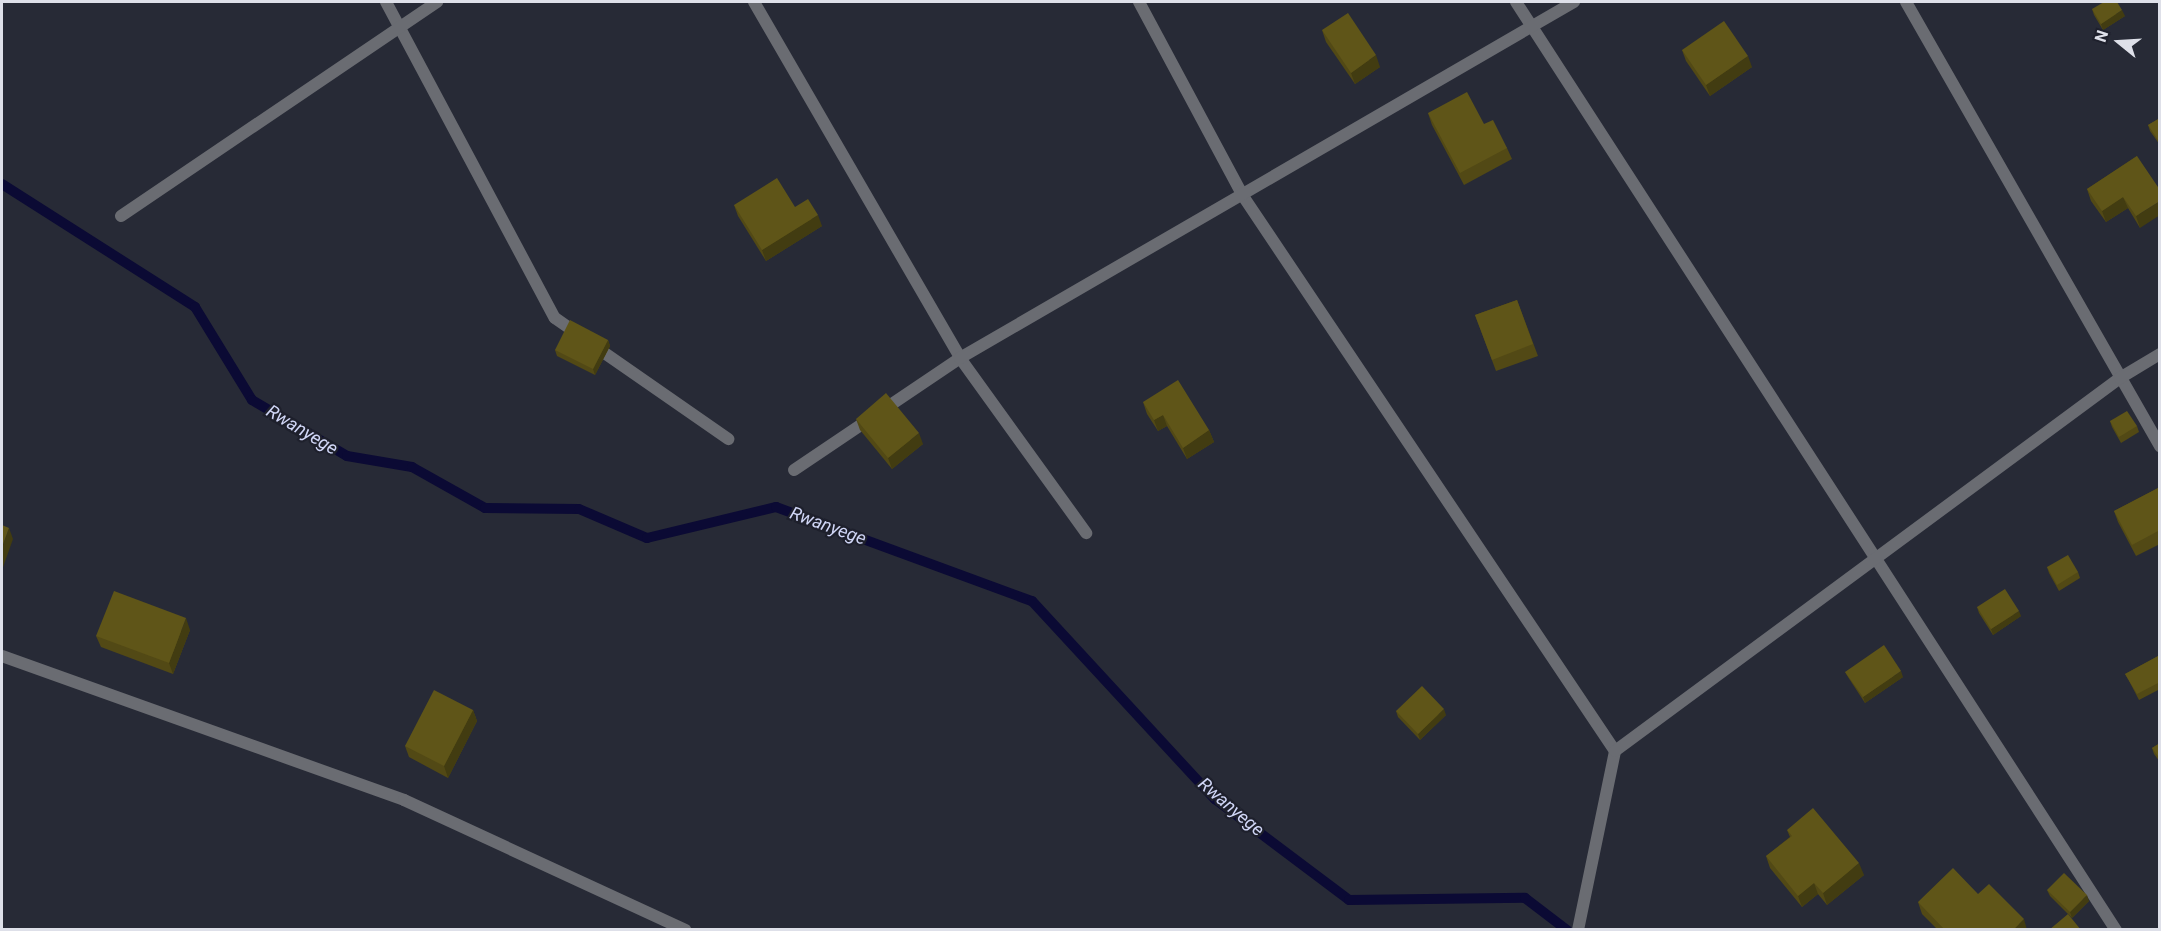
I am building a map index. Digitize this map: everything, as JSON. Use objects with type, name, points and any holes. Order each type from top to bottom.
[{"type":"street","points":[[386,2],[555,318],[728,439]]},
{"type":"street","points":[[121,216],[437,2]]},
{"type":"street","points":[[754,2],[960,358],[1086,533]]},
{"type":"street","points":[[1139,2],[1243,196],[1616,751]]},
{"type":"street","points":[[1516,2],[1530,27],[2116,930]]},
{"type":"street","points":[[794,470],[960,358],[1243,196],[1574,2]]},
{"type":"street","points":[[1906,2],[2160,446]]},
{"type":"street","points":[[1578,930],[1616,751],[2120,378],[2160,354]]},
{"type":"street","points":[[2,656],[404,800],[685,930]]},
{"type":"building","points":[[2104,2],[2117,2],[2122,10],[2101,24],[2092,9]]},
{"type":"building","points":[[1348,13],[1376,55],[1351,73],[1322,30]]},
{"type":"building","points":[[1724,21],[1748,56],[1706,85],[1682,50]]},
{"type":"building","points":[[1467,92],[1484,124],[1493,120],[1507,148],[1460,173],[1428,113]]},
{"type":"building","points":[[2160,118],[2160,143],[2148,125]]},
{"type":"building","points":[[2137,156],[2160,190],[2160,201],[2136,216],[2123,197],[2102,211],[2087,189]]},
{"type":"building","points":[[777,178],[795,207],[808,199],[818,215],[762,250],[734,205]]},
{"type":"building","points":[[1517,300],[1533,344],[1492,360],[1475,315]]},
{"type":"building","points":[[570,320],[608,340],[593,369],[555,350]]},
{"type":"building","points":[[1178,380],[1209,430],[1183,448],[1163,415],[1154,420],[1143,402]]},
{"type":"building","points":[[886,393],[919,433],[888,458],[856,419]]},
{"type":"building","points":[[2127,411],[2137,426],[2119,437],[2110,421]]},
{"type":"building","points":[[2160,487],[2160,530],[2132,545],[2114,511]]},
{"type":"building","points":[[2,525],[9,528],[2,547]]},
{"type":"building","points":[[2068,555],[2078,572],[2057,585],[2047,567]]},
{"type":"building","points":[[2005,589],[2019,611],[1991,629],[1977,607]]},
{"type":"building","points":[[114,591],[186,618],[169,663],[96,636]]},
{"type":"building","points":[[1884,645],[1901,671],[1863,697],[1845,672]]},
{"type":"building","points":[[2160,655],[2160,682],[2137,694],[2125,674]]},
{"type":"building","points":[[1422,686],[1444,709],[1418,734],[1396,711]]},
{"type":"building","points":[[434,690],[473,710],[444,766],[405,746]]},
{"type":"building","points":[[2160,743],[2160,759],[2152,748]]},
{"type":"building","points":[[1813,808],[1859,863],[1823,893],[1814,883],[1798,896],[1766,856],[1792,836],[1787,830]]},
{"type":"building","points":[[1953,868],[1978,894],[1989,884],[2024,919],[2013,930],[1945,930],[1918,902]]},
{"type":"building","points":[[2064,873],[2087,895],[2070,912],[2047,890]]},
{"type":"building","points":[[2068,914],[2081,930],[2049,930]]},
{"type":"waterway","name":"Rwanyege","points":[[2,184],[195,307],[252,400],[347,456],[412,467],[485,508],[579,509],[647,538],[776,507],[1032,601],[1215,799],[1349,900],[1525,898],[1567,930]]}]
